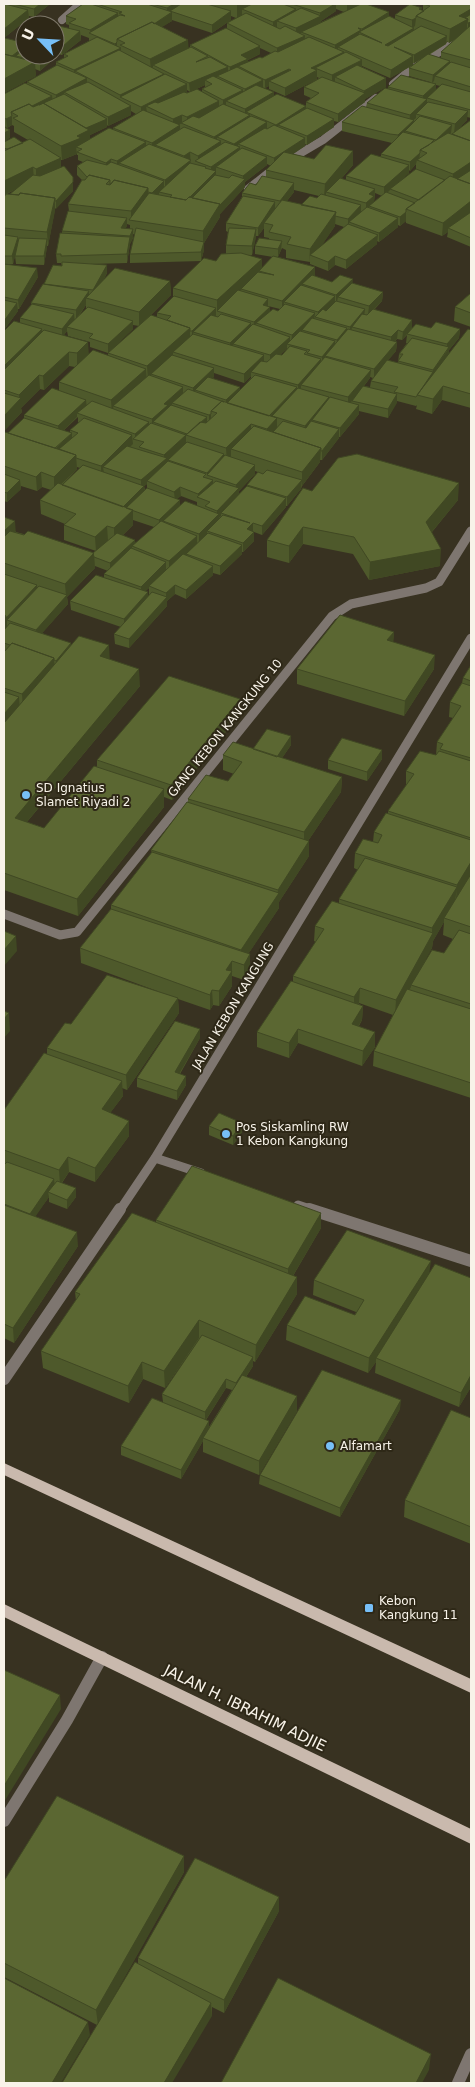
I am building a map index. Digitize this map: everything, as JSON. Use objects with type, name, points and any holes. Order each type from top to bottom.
[{"type":"main road","points":[[4,1469],[471,1686]]},
{"type":"main road","name":"JALAN H. IBRAHIM ADJIE","points":[[4,1610],[471,1837]]},
{"type":"street","points":[[65,17],[80,4]]},
{"type":"street","points":[[248,189],[272,170],[324,140],[409,71],[471,32]]},
{"type":"street","name":"GANG KEBON KANGKUNG 10","points":[[4,914],[60,935],[77,932],[332,616],[351,604],[426,588],[439,582],[471,531]]},
{"type":"street","name":"JALAN KEBON KANGUNG","points":[[4,1379],[155,1158],[471,638]]},
{"type":"street","points":[[155,1158],[210,1176]]},
{"type":"street","points":[[285,1201],[471,1261]]},
{"type":"street","points":[[4,1821],[102,1657]]},
{"type":"street","points":[[458,2083],[471,2054]]},
{"type":"building","points":[[14,4],[40,4],[34,9]]},
{"type":"building","points":[[83,4],[91,4],[118,13],[90,30],[69,23],[76,19],[66,16]]},
{"type":"building","points":[[97,4],[147,4],[172,12],[154,24],[152,22],[117,39],[115,44],[89,33],[120,15],[125,16],[119,13],[122,12]]},
{"type":"building","points":[[152,4],[174,4],[167,8]]},
{"type":"building","points":[[181,4],[207,4],[231,11],[212,25],[170,11]]},
{"type":"building","points":[[252,4],[283,4],[296,9],[273,22],[242,9]]},
{"type":"building","points":[[292,4],[335,4],[320,13]]},
{"type":"building","points":[[361,4],[389,12],[362,29],[358,28],[361,30],[335,45],[301,32]]},
{"type":"building","points":[[410,4],[422,8],[419,9],[424,11],[412,20],[395,15]]},
{"type":"building","points":[[423,4],[471,4],[471,9],[459,16],[468,19],[450,29],[416,16],[430,6]]},
{"type":"building","points":[[4,5],[28,10],[22,15],[15,15],[15,20],[4,29]]},
{"type":"building","points":[[301,8],[321,16],[296,28],[277,21]]},
{"type":"building","points":[[246,13],[280,29],[285,26],[305,36],[277,48],[227,23]]},
{"type":"building","points":[[471,14],[471,22],[467,23],[468,19],[465,18]]},
{"type":"building","points":[[389,16],[414,28],[385,45],[388,46],[421,26],[447,36],[414,55],[394,47],[413,56],[391,70],[338,47],[360,34],[382,43],[359,32]]},
{"type":"building","points":[[152,22],[188,40],[150,59],[120,45],[125,43],[117,39]]},
{"type":"building","points":[[471,25],[471,60],[441,52]]},
{"type":"building","points":[[65,27],[80,31],[65,44]]},
{"type":"building","points":[[226,28],[260,46],[241,55],[248,59],[230,67],[190,45]]},
{"type":"building","points":[[97,37],[121,48],[74,70],[63,65],[65,65],[65,58],[68,56],[65,53]]},
{"type":"building","points":[[309,37],[344,52],[311,68],[317,70],[285,88],[269,81],[291,70],[289,69],[265,80],[238,66],[260,57],[262,58],[275,51],[278,52]]},
{"type":"building","points":[[4,39],[15,40],[15,54],[12,56],[4,54]]},
{"type":"building","points":[[191,47],[208,56],[196,62],[210,57],[228,67],[189,83],[153,65]]},
{"type":"building","points":[[119,50],[164,74],[120,95],[75,71]]},
{"type":"building","points":[[346,52],[362,60],[332,75],[315,68]]},
{"type":"building","points":[[4,54],[15,57],[15,65],[30,65],[4,79]]},
{"type":"building","points":[[428,54],[450,61],[433,75],[409,68]]},
{"type":"building","points":[[451,62],[471,68],[471,87],[435,76]]},
{"type":"building","points":[[57,65],[87,78],[56,95],[27,82]]},
{"type":"building","points":[[357,65],[386,78],[364,91],[335,77]]},
{"type":"building","points":[[237,67],[263,80],[245,89],[217,76]]},
{"type":"building","points":[[165,74],[187,84],[141,107],[120,97]]},
{"type":"building","points":[[401,75],[436,84],[423,96],[388,87]]},
{"type":"building","points":[[213,76],[243,90],[223,100],[202,89],[212,84],[205,80]]},
{"type":"building","points":[[322,77],[365,93],[338,114],[306,102],[319,93],[304,87]]},
{"type":"building","points":[[88,82],[131,106],[108,117],[64,92]]},
{"type":"building","points":[[25,83],[52,96],[32,106],[29,104],[11,112],[12,116],[4,118],[4,94]]},
{"type":"building","points":[[442,84],[471,92],[471,110],[427,98]]},
{"type":"building","points":[[256,85],[274,92],[245,109],[226,101]]},
{"type":"building","points":[[385,88],[427,99],[410,115],[367,103]]},
{"type":"building","points":[[197,89],[219,101],[187,117],[182,115],[173,119],[146,106],[184,92],[187,93]]},
{"type":"building","points":[[64,94],[107,119],[86,128],[43,103]]},
{"type":"building","points":[[277,94],[306,106],[276,125],[246,112]]},
{"type":"building","points":[[428,102],[468,111],[455,124],[416,114]]},
{"type":"building","points":[[43,103],[89,130],[77,136],[81,138],[61,146],[13,118],[18,116],[11,112],[29,104],[33,107]]},
{"type":"building","points":[[223,104],[250,115],[214,137],[181,123],[193,116],[199,118]]},
{"type":"building","points":[[362,106],[414,120],[398,135],[342,122]]},
{"type":"building","points":[[307,108],[334,119],[307,136],[278,125]]},
{"type":"building","points":[[143,110],[180,125],[152,143],[113,128]]},
{"type":"building","points":[[251,116],[267,122],[234,144],[217,137]]},
{"type":"building","points":[[420,116],[452,125],[436,140],[405,131]]},
{"type":"building","points":[[471,120],[471,141],[452,134]]},
{"type":"building","points":[[274,125],[305,138],[274,158],[238,144],[265,128],[267,129]]},
{"type":"building","points":[[4,127],[10,130],[4,133]]},
{"type":"building","points":[[184,127],[221,141],[198,156],[190,152],[184,156],[155,145]]},
{"type":"building","points":[[109,128],[146,142],[117,161],[111,159],[106,163],[77,152],[82,149],[76,147]]},
{"type":"building","points":[[403,132],[434,140],[420,150],[420,153],[410,162],[381,154]]},
{"type":"building","points":[[448,133],[471,141],[471,162],[453,174],[417,160],[427,153],[420,150]]},
{"type":"building","points":[[14,137],[23,143],[7,149],[4,148],[4,142]]},
{"type":"building","points":[[30,139],[61,158],[36,169],[33,167],[4,181],[4,151]]},
{"type":"building","points":[[225,142],[240,147],[211,167],[195,161]]},
{"type":"building","points":[[149,144],[191,160],[165,180],[119,163]]},
{"type":"building","points":[[326,145],[353,151],[325,184],[266,170],[284,152],[314,159]]},
{"type":"building","points":[[242,148],[267,157],[243,176],[216,167]]},
{"type":"building","points":[[371,154],[409,165],[384,187],[346,176]]},
{"type":"building","points":[[87,160],[107,165],[111,162],[164,181],[152,193],[148,192],[148,188],[114,180],[110,184],[110,180],[89,175],[87,177],[77,166]]},
{"type":"building","points":[[190,163],[216,171],[186,200],[170,197],[172,195],[159,192]]},
{"type":"building","points":[[64,166],[73,177],[73,182],[56,201],[55,198],[20,193],[19,195],[10,194],[33,175],[40,176]]},
{"type":"building","points":[[416,169],[445,180],[419,200],[390,189]]},
{"type":"building","points":[[471,170],[471,184],[457,179]]},
{"type":"building","points":[[89,175],[110,180],[106,184],[110,185],[114,180],[148,188],[131,211],[68,204],[82,180],[85,180]]},
{"type":"building","points":[[215,175],[229,178],[232,175],[245,179],[220,205],[192,198]]},
{"type":"building","points":[[262,176],[294,183],[280,201],[242,193],[250,183],[256,185]]},
{"type":"building","points":[[450,176],[471,184],[471,201],[443,223],[406,209]]},
{"type":"building","points":[[340,178],[375,189],[369,194],[374,196],[366,203],[326,192]]},
{"type":"building","points":[[386,192],[415,203],[406,209],[406,212],[400,217],[369,206]]},
{"type":"building","points":[[20,193],[55,198],[47,232],[4,228],[4,197],[6,194],[19,195]]},
{"type":"building","points":[[149,193],[186,200],[189,197],[220,204],[203,231],[129,220]]},
{"type":"building","points":[[321,194],[361,205],[348,219],[335,216],[336,212],[301,205],[310,196],[317,198]]},
{"type":"building","points":[[243,196],[275,202],[258,228],[226,223]]},
{"type":"building","points":[[282,200],[336,212],[310,249],[287,244],[291,237],[269,232],[273,225],[264,223]]},
{"type":"building","points":[[367,207],[398,218],[379,233],[349,222]]},
{"type":"building","points":[[68,211],[127,218],[121,228],[133,229],[130,236],[62,231]]},
{"type":"building","points":[[471,212],[471,238],[448,228]]},
{"type":"building","points":[[348,224],[378,235],[346,260],[335,256],[328,262],[310,255]]},
{"type":"building","points":[[136,228],[204,242],[201,252],[130,254]]},
{"type":"building","points":[[229,228],[256,229],[252,246],[226,245]]},
{"type":"building","points":[[60,233],[130,237],[127,254],[61,256],[61,254],[56,254]]},
{"type":"building","points":[[4,235],[18,237],[12,256],[4,256]]},
{"type":"building","points":[[19,238],[47,239],[44,256],[15,256]]},
{"type":"building","points":[[259,238],[282,241],[278,249],[255,246]]},
{"type":"building","points":[[241,253],[262,259],[217,300],[173,288],[204,258],[216,261],[221,254]]},
{"type":"building","points":[[273,256],[315,267],[282,301],[241,289],[258,272],[274,275],[259,271]]},
{"type":"building","points":[[62,262],[107,265],[93,290],[44,284],[53,265],[62,266]]},
{"type":"building","points":[[4,264],[37,268],[18,300],[4,297]]},
{"type":"building","points":[[115,268],[170,281],[139,312],[86,298]]},
{"type":"building","points":[[312,275],[332,282],[340,275],[353,279],[336,295],[302,284]]},
{"type":"building","points":[[352,283],[383,292],[369,306],[338,297]]},
{"type":"building","points":[[43,284],[89,291],[76,310],[31,303]]},
{"type":"building","points":[[301,285],[335,296],[318,312],[284,302]]},
{"type":"building","points":[[238,290],[268,299],[263,305],[270,307],[254,322],[217,311]]},
{"type":"building","points":[[471,293],[471,313],[455,307]]},
{"type":"building","points":[[174,296],[216,308],[190,331],[190,328],[167,320],[171,316],[157,313]]},
{"type":"building","points":[[4,300],[17,303],[4,321]]},
{"type":"building","points":[[336,301],[365,309],[350,327],[315,317],[323,309],[326,311]]},
{"type":"building","points":[[32,304],[74,314],[62,329],[20,318]]},
{"type":"building","points":[[285,304],[315,313],[292,335],[256,323],[273,309],[278,311]]},
{"type":"building","points":[[88,307],[133,321],[108,344],[89,338],[93,334],[67,327]]},
{"type":"building","points":[[373,309],[412,320],[403,332],[398,330],[391,337],[352,327],[362,314],[367,315]]},
{"type":"building","points":[[221,314],[251,323],[230,343],[193,332],[211,315],[218,317]]},
{"type":"building","points":[[151,315],[190,328],[147,366],[108,353]]},
{"type":"building","points":[[312,318],[347,328],[337,340],[302,330]]},
{"type":"building","points":[[14,321],[42,329],[4,366],[4,331]]},
{"type":"building","points":[[436,322],[460,329],[447,344],[407,334],[416,324],[431,328]]},
{"type":"building","points":[[253,324],[290,337],[270,355],[233,344]]},
{"type":"building","points":[[348,329],[397,342],[374,369],[325,356]]},
{"type":"building","points":[[468,329],[471,330],[471,394],[443,386],[433,399],[417,395]]},
{"type":"building","points":[[44,330],[88,342],[77,353],[69,352],[43,376],[39,375],[19,395],[4,390],[4,370]]},
{"type":"building","points":[[300,331],[335,341],[322,357],[307,353],[310,350],[287,344]]},
{"type":"building","points":[[193,334],[264,355],[244,374],[173,352]]},
{"type":"building","points":[[412,338],[449,347],[433,370],[398,361],[403,354],[399,354]]},
{"type":"building","points":[[290,346],[307,351],[304,354],[321,359],[298,385],[251,372],[261,361],[267,362],[276,354],[282,355]]},
{"type":"building","points":[[93,350],[146,369],[111,400],[59,382]]},
{"type":"building","points":[[172,355],[214,368],[193,388],[151,374]]},
{"type":"building","points":[[325,357],[371,370],[348,397],[301,385]]},
{"type":"building","points":[[387,360],[433,372],[416,397],[394,392],[398,387],[371,381]]},
{"type":"building","points":[[149,375],[183,387],[164,404],[168,405],[152,419],[113,406]]},
{"type":"building","points":[[255,375],[297,387],[269,416],[227,403]]},
{"type":"building","points":[[208,377],[240,387],[226,400],[195,390]]},
{"type":"building","points":[[363,386],[397,394],[388,409],[352,401]]},
{"type":"building","points":[[52,388],[86,400],[58,426],[24,415]]},
{"type":"building","points":[[298,388],[329,397],[305,426],[272,416]]},
{"type":"building","points":[[188,389],[222,401],[209,415],[172,403]]},
{"type":"building","points":[[4,393],[21,398],[4,416]]},
{"type":"building","points":[[330,397],[359,405],[340,428],[312,420]]},
{"type":"building","points":[[92,401],[149,422],[135,434],[77,413]]},
{"type":"building","points":[[222,401],[277,418],[267,429],[251,424],[226,448],[186,435],[200,422],[206,423],[217,413],[211,411]]},
{"type":"building","points":[[171,405],[207,417],[187,434],[153,422]]},
{"type":"building","points":[[24,418],[72,433],[55,448],[8,433]]},
{"type":"building","points":[[84,418],[132,435],[101,466],[76,458],[76,455],[59,449],[78,433],[70,430]]},
{"type":"building","points":[[283,421],[306,428],[311,421],[339,429],[321,451],[321,448],[273,432]]},
{"type":"building","points":[[151,423],[186,435],[164,455],[139,447],[144,442],[133,439]]},
{"type":"building","points":[[254,426],[321,448],[302,472],[231,449]]},
{"type":"building","points":[[5,432],[76,455],[54,477],[41,472],[36,477],[4,466]]},
{"type":"building","points":[[187,442],[224,454],[207,473],[168,460]]},
{"type":"building","points":[[127,446],[167,458],[141,480],[103,467]]},
{"type":"building","points":[[357,454],[459,483],[426,522],[441,549],[370,562],[354,537],[303,527],[289,546],[267,540],[303,488],[312,491],[338,458]]},
{"type":"building","points":[[225,455],[255,465],[236,485],[207,475]]},
{"type":"building","points":[[168,461],[206,474],[203,477],[213,480],[198,494],[180,487],[174,492],[147,481]]},
{"type":"building","points":[[83,465],[144,486],[123,507],[62,485]]},
{"type":"building","points":[[267,470],[302,480],[287,497],[247,485],[258,472],[263,474]]},
{"type":"building","points":[[4,474],[20,480],[7,493],[4,492]]},
{"type":"building","points":[[216,481],[239,488],[217,511],[205,506],[210,502],[197,497]]},
{"type":"building","points":[[58,483],[133,510],[114,528],[107,526],[95,537],[64,525],[76,514],[40,500]]},
{"type":"building","points":[[247,486],[286,498],[262,526],[253,523],[247,529],[254,532],[243,543],[207,531],[223,515],[250,523],[221,513]]},
{"type":"building","points":[[147,488],[180,500],[159,520],[126,508]]},
{"type":"building","points":[[185,501],[219,514],[199,534],[163,521]]},
{"type":"building","points":[[4,517],[15,521],[4,531]]},
{"type":"building","points":[[161,521],[197,536],[169,561],[132,546]]},
{"type":"building","points":[[10,531],[24,535],[28,531],[94,553],[65,584],[4,563],[4,537]]},
{"type":"building","points":[[117,533],[135,540],[110,563],[94,557],[93,553]]},
{"type":"building","points":[[208,533],[242,545],[220,566],[186,554]]},
{"type":"building","points":[[131,548],[166,562],[141,587],[104,574]]},
{"type":"building","points":[[183,554],[213,566],[186,590],[175,585],[166,593],[149,586]]},
{"type":"building","points":[[4,574],[37,585],[6,618],[4,615]]},
{"type":"building","points":[[96,575],[148,592],[124,619],[70,601]]},
{"type":"building","points":[[39,586],[67,595],[36,630],[7,620]]},
{"type":"building","points":[[152,592],[167,597],[129,639],[114,634]]},
{"type":"building","points":[[340,615],[394,632],[387,640],[435,655],[405,701],[297,669]]},
{"type":"building","points":[[10,623],[71,643],[56,661],[54,658],[12,643],[10,645],[4,643],[4,630]]},
{"type":"building","name":"SD Ignatius Slamet Riyadi 2","points":[[79,636],[109,645],[100,656],[139,669],[15,818],[44,828],[94,766],[164,789],[77,899],[4,873],[4,723]]},
{"type":"building","points":[[12,643],[54,658],[22,694],[4,688],[4,652]]},
{"type":"building","points":[[471,665],[471,681],[463,678]]},
{"type":"building","points":[[169,676],[240,699],[171,785],[97,760]]},
{"type":"building","points":[[462,683],[471,686],[471,758],[440,749],[443,744],[437,742],[461,706],[450,702]]},
{"type":"building","points":[[4,692],[19,697],[4,714]]},
{"type":"building","points":[[267,729],[291,736],[277,757],[253,749]]},
{"type":"building","points":[[342,738],[382,750],[367,772],[328,760]]},
{"type":"building","points":[[233,742],[342,777],[304,832],[188,799],[206,775],[228,781],[242,762],[223,755]]},
{"type":"building","points":[[420,751],[436,755],[439,751],[471,761],[471,838],[388,811],[414,774],[406,771]]},
{"type":"building","points":[[187,802],[309,841],[278,890],[151,850]]},
{"type":"building","points":[[386,813],[471,840],[471,862],[457,885],[355,853],[363,839],[378,843],[382,835],[374,832]]},
{"type":"building","points":[[152,852],[279,893],[241,950],[111,905]]},
{"type":"building","points":[[365,858],[457,887],[432,928],[339,899]]},
{"type":"building","points":[[471,874],[471,927],[444,918]]},
{"type":"building","points":[[332,901],[433,933],[396,1000],[360,988],[354,997],[293,976],[324,929],[315,926]]},
{"type":"building","points":[[111,909],[250,954],[244,965],[232,961],[226,970],[232,971],[219,991],[212,990],[210,995],[80,948]]},
{"type":"building","points":[[459,930],[471,934],[471,1004],[411,985],[432,950],[444,953]]},
{"type":"building","points":[[4,931],[16,936],[4,950]]},
{"type":"building","points":[[107,975],[178,998],[126,1075],[47,1048],[65,1023],[71,1024]]},
{"type":"building","points":[[291,981],[363,1006],[352,1024],[375,1032],[363,1051],[298,1029],[289,1043],[257,1032]]},
{"type":"building","points":[[407,989],[471,1009],[471,1083],[374,1051]]},
{"type":"building","points":[[4,1011],[9,1013],[4,1019]]},
{"type":"building","points":[[175,1021],[200,1029],[175,1072],[186,1076],[177,1091],[137,1078]]},
{"type":"building","points":[[44,1053],[122,1081],[102,1109],[129,1121],[95,1168],[68,1157],[59,1170],[4,1150],[4,1110]]},
{"type":"building","points":[[219,1113],[242,1123],[233,1136],[209,1126]]},
{"type":"building","points":[[7,1162],[54,1179],[30,1214],[4,1204],[4,1165]]},
{"type":"building","points":[[192,1166],[321,1213],[288,1269],[156,1220]]},
{"type":"building","points":[[57,1181],[76,1188],[67,1200],[48,1192]]},
{"type":"building","points":[[4,1205],[77,1232],[13,1328],[4,1324]]},
{"type":"building","points":[[132,1213],[297,1277],[256,1345],[199,1320],[164,1371],[142,1362],[128,1386],[41,1351],[80,1294],[75,1292]]},
{"type":"building","points":[[347,1230],[431,1261],[369,1358],[287,1325],[305,1296],[355,1315],[364,1300],[314,1280]]},
{"type":"building","points":[[435,1264],[471,1278],[471,1375],[461,1393],[376,1358]]},
{"type":"building","points":[[202,1335],[253,1357],[236,1383],[226,1379],[205,1412],[162,1394]]},
{"type":"building","name":"Alfamart","points":[[322,1370],[401,1400],[340,1508],[260,1475]]},
{"type":"building","points":[[242,1375],[297,1396],[259,1461],[203,1438]]},
{"type":"building","points":[[152,1398],[209,1421],[181,1470],[121,1446]]},
{"type":"building","points":[[451,1410],[471,1418],[471,1527],[405,1500]]},
{"type":"building","points":[[4,1670],[60,1695],[4,1786]]},
{"type":"building","points":[[57,1796],[184,1856],[96,2010],[4,1963],[4,1881]]},
{"type":"building","points":[[195,1858],[279,1897],[224,2000],[138,1958]]},
{"type":"building","points":[[135,1962],[211,2003],[164,2083],[62,2083]]},
{"type":"building","points":[[4,1978],[88,2022],[52,2083],[4,2083]]},
{"type":"building","points":[[278,1978],[431,2054],[416,2083],[221,2083]]},
{"type":"place","name":"SD Ignatius Slamet Riyadi 2","points":[[26,795]]},
{"type":"place","name":"Pos Siskamling RW 1 Kebon Kangkung","points":[[226,1134]]},
{"type":"place","name":"Alfamart","points":[[330,1446]]},
{"type":"place","name":"Kebon Kangkung 11","points":[[369,1608]]}]
